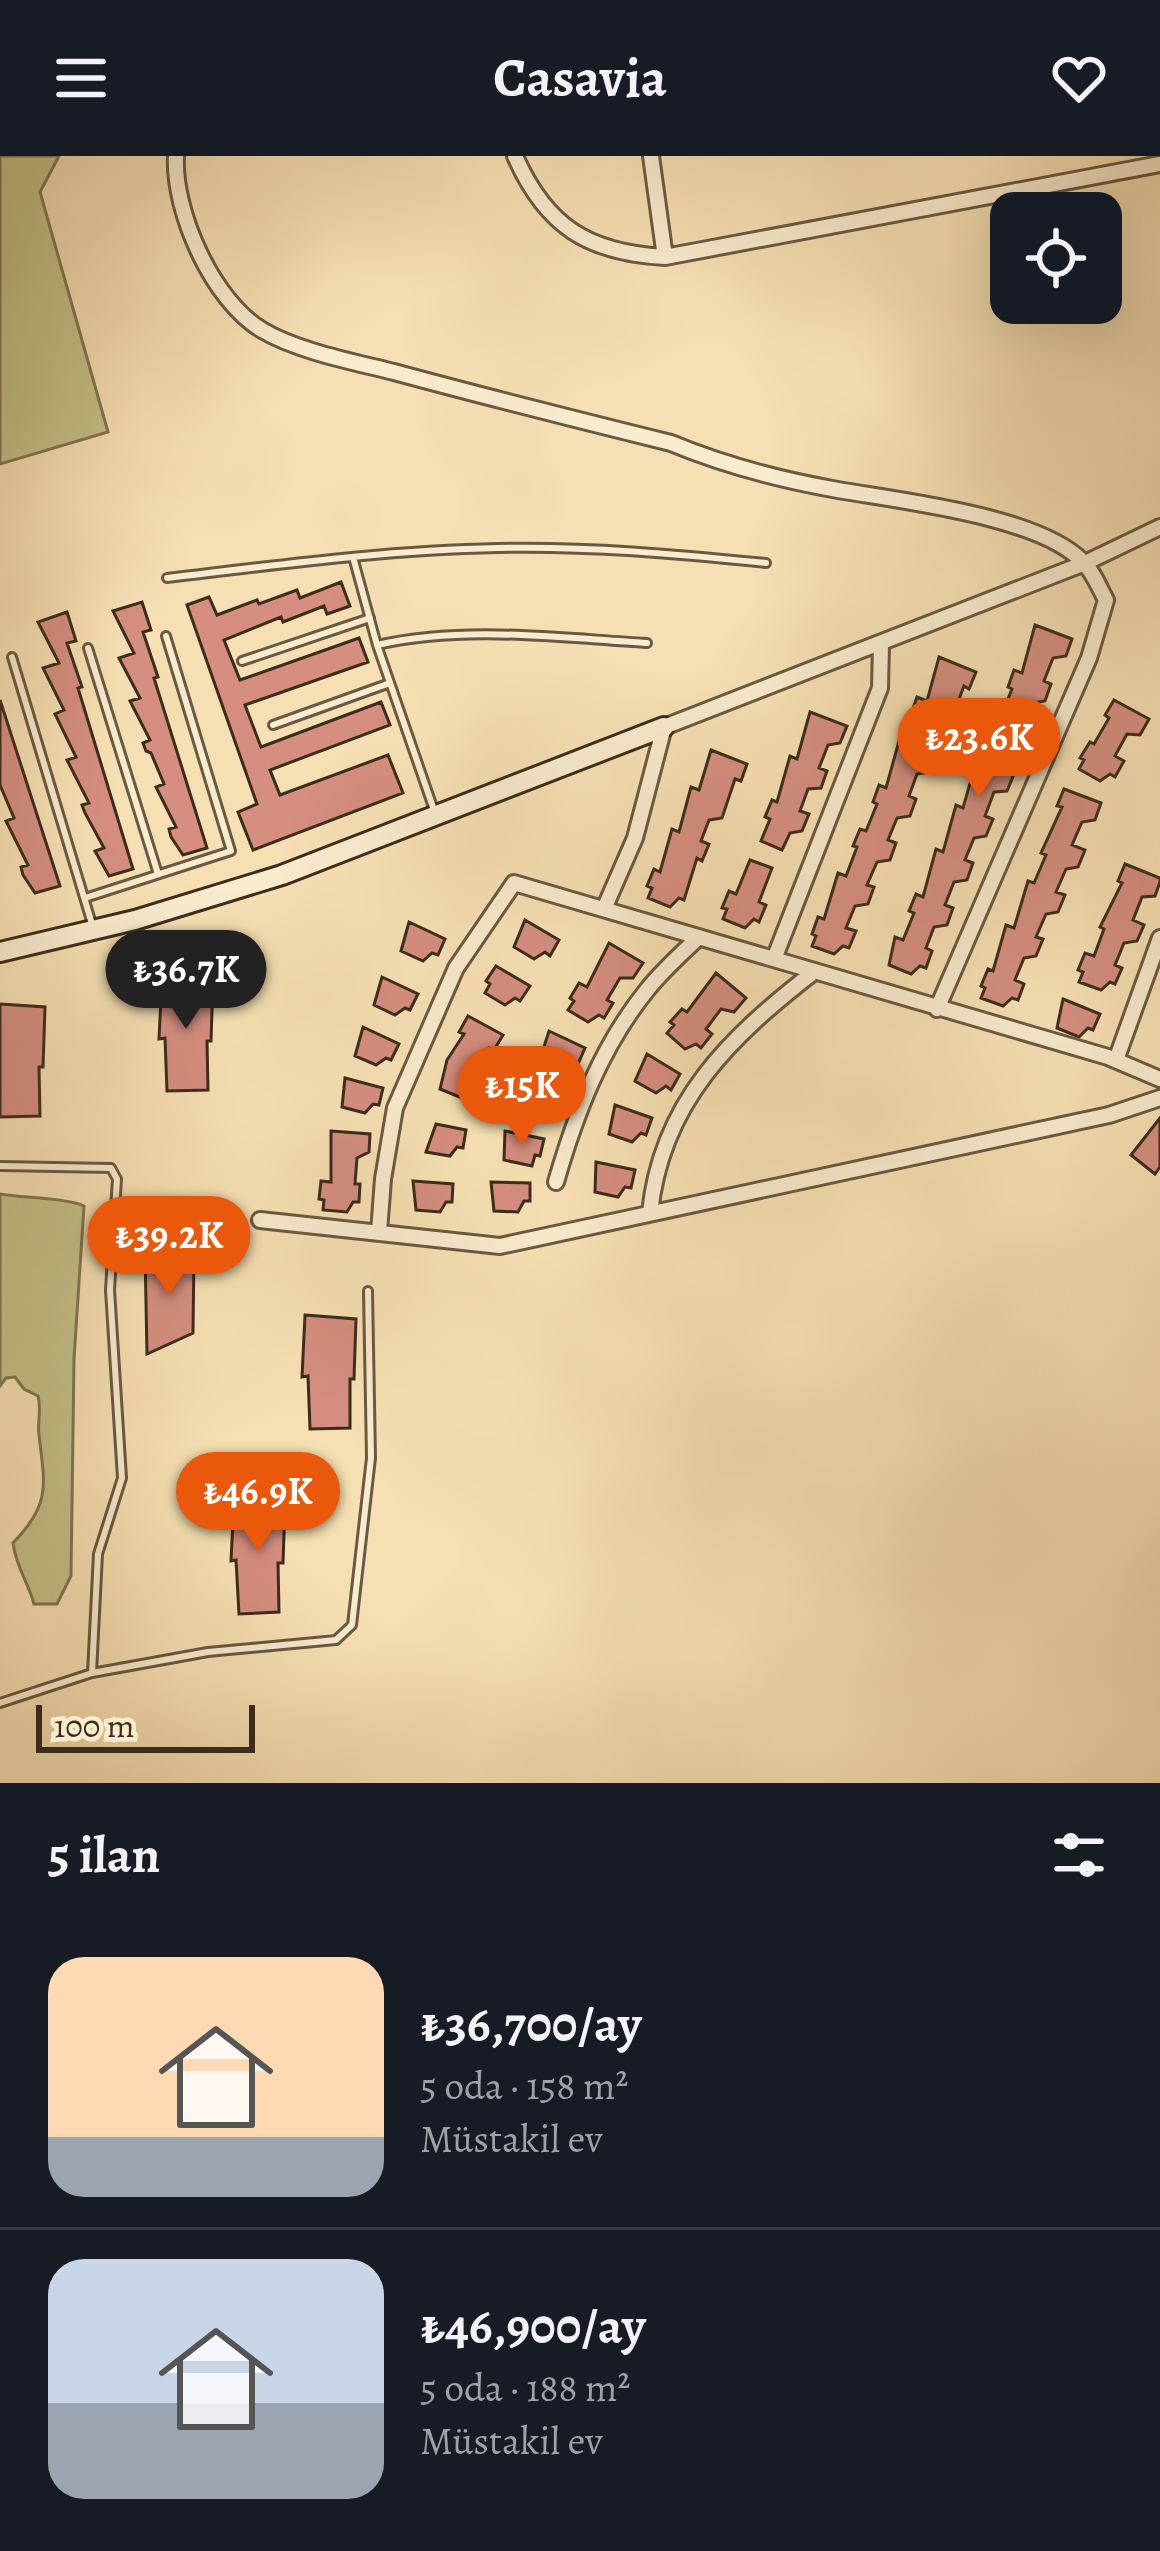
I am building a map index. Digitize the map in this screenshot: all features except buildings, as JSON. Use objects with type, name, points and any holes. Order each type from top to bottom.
[{"type":"street","points":[[176,156],[175,178],[206,270],[232,307],[264,332],[345,359],[670,443],[716,462],[1023,529],[1070,550],[1085,563],[1106,599],[1089,658],[937,1009]]},
{"type":"street","points":[[515,156],[532,196],[588,241],[627,255],[665,257],[1155,162]]},
{"type":"street","points":[[651,156],[665,257]]},
{"type":"street","points":[[0,952],[282,875],[881,644],[1085,563],[1160,527]]},
{"type":"street","points":[[774,959],[880,688],[881,644]]},
{"type":"street","points":[[604,909],[635,838],[664,728]]},
{"type":"street","points":[[380,1232],[382,1179],[395,1108],[456,968],[514,883],[1116,1060],[1160,1079]]},
{"type":"street","points":[[556,1182],[578,1106],[612,1041],[647,990],[699,937]]},
{"type":"street","points":[[1116,1060],[1160,938]]},
{"type":"street","points":[[650,1214],[653,1180],[685,1100],[718,1055],[815,971]]},
{"type":"street","points":[[260,1220],[500,1246],[1109,1115],[1160,1098]]},
{"type":"lane","points":[[167,578],[353,557],[500,548],[633,550],[766,563]]},
{"type":"lane","points":[[353,557],[377,645],[437,816]]},
{"type":"lane","points":[[242,661],[370,618]]},
{"type":"lane","points":[[85,898],[231,851],[166,636]]},
{"type":"lane","points":[[377,645],[492,636],[646,643]]},
{"type":"lane","points":[[88,648],[159,874]]},
{"type":"lane","points":[[12,657],[94,929]]},
{"type":"lane","points":[[273,725],[390,683]]},
{"type":"lane","points":[[0,1166],[85,1165],[111,1168],[117,1179],[110,1290],[122,1478],[98,1554],[92,1673]]},
{"type":"lane","points":[[0,1702],[92,1673],[208,1652],[336,1640],[352,1625],[371,1457],[368,1291]]},
{"type":"shaded area","points":[[0,156],[59,156],[40,192],[108,432],[0,464]]},
{"type":"shaded area","points":[[0,1194],[84,1206],[74,1359],[71,1576],[57,1604],[34,1604],[13,1543],[40,1505],[43,1481],[38,1396],[15,1377],[6,1378],[0,1386]]}]
